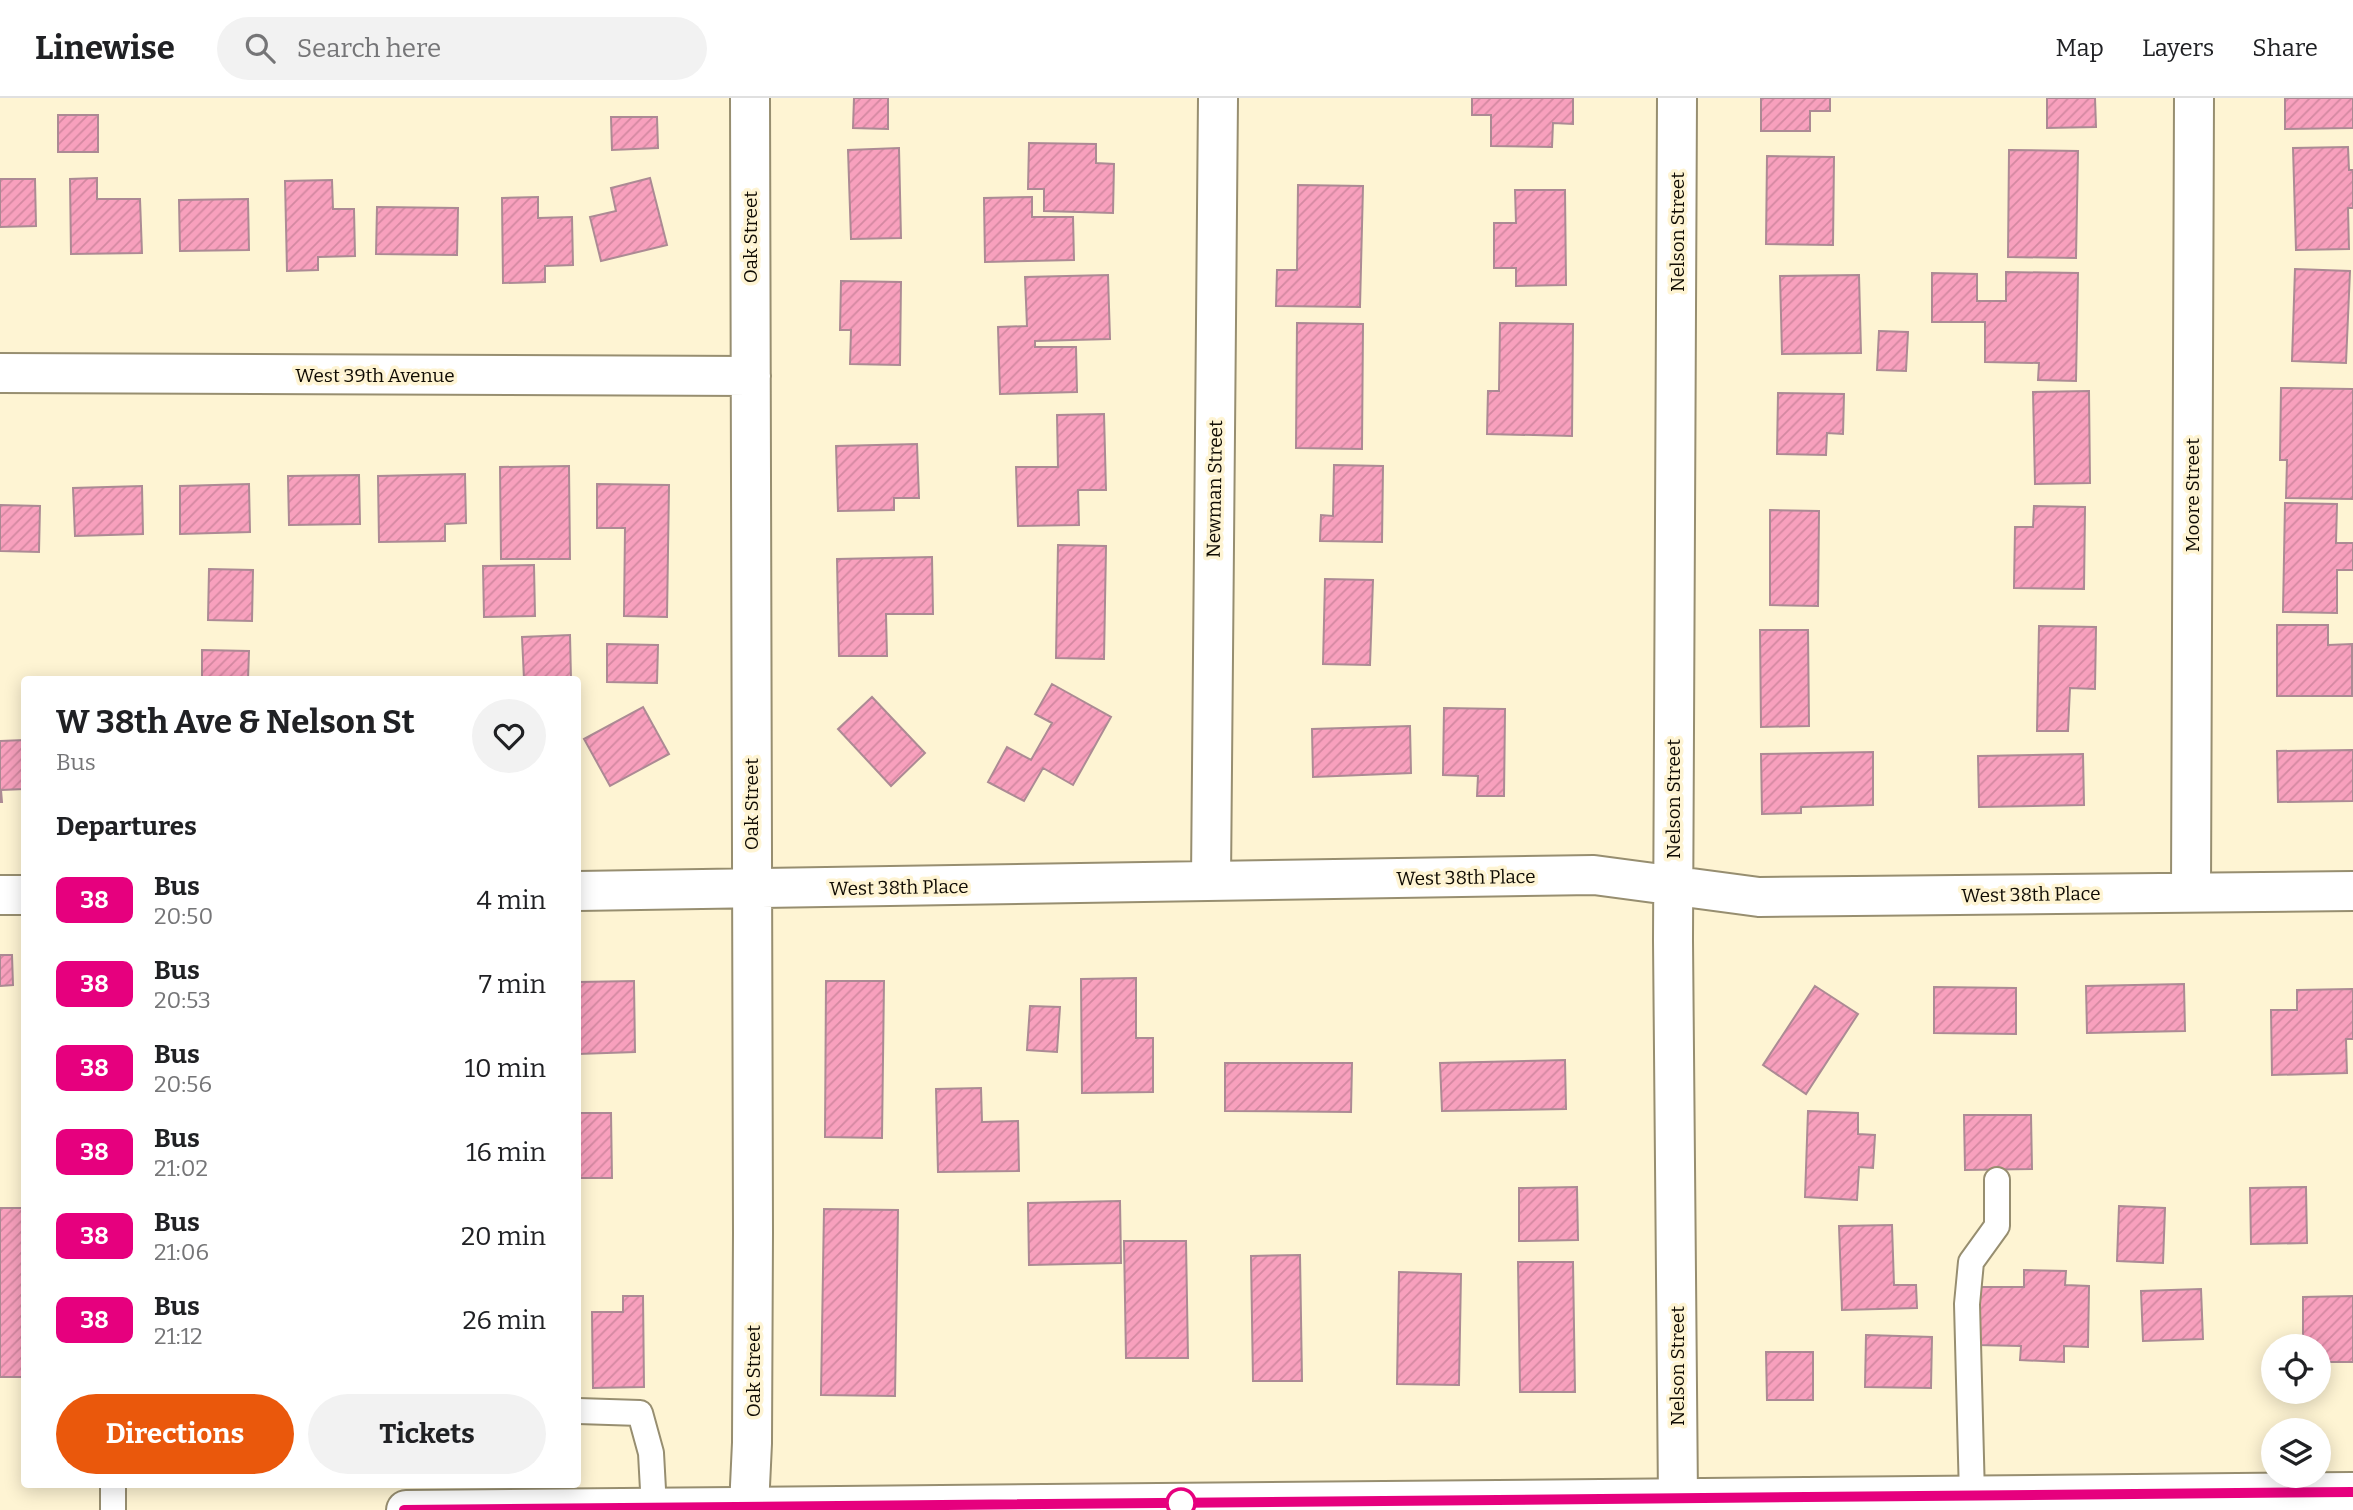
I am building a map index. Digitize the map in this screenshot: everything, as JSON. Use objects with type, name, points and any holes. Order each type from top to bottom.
[{"type":"street","name":"Oak Street","points":[[748,1509],[752,1443],[753,1232],[750,98]]},
{"type":"street","name":"Newman Street","points":[[1211,880],[1218,98]]},
{"type":"street","name":"Nelson Street","points":[[1677,98],[1673,884],[1678,1499]]},
{"type":"street","name":"Moore Street","points":[[2191,892],[2194,98]]},
{"type":"street","name":"West 39th Avenue","points":[[0,373],[751,376]]},
{"type":"street","name":"West 38th Place","points":[[581,891],[1594,875],[1759,897],[2353,891]]},
{"type":"street","points":[[0,895],[21,895]]},
{"type":"street","points":[[406,1510],[1371,1505],[1678,1499],[1758,1504],[1972,1496],[2045,1503],[2353,1492]]},
{"type":"lane","points":[[1972,1496],[1967,1304],[1971,1262],[1997,1226],[1997,1180]]},
{"type":"lane","points":[[581,1411],[640,1413],[652,1452],[654,1508]]},
{"type":"lane","points":[[113,1488],[113,1510]]},
{"type":"building","points":[[854,98],[888,98],[888,129],[853,128]]},
{"type":"building","points":[[1472,98],[1573,98],[1573,124],[1553,123],[1552,147],[1491,146],[1491,115],[1472,115]]},
{"type":"building","points":[[1761,98],[1830,98],[1830,111],[1810,111],[1810,131],[1761,131]]},
{"type":"building","points":[[2047,98],[2095,98],[2096,127],[2047,128]]},
{"type":"building","points":[[2285,98],[2353,98],[2353,128],[2285,129]]},
{"type":"building","points":[[58,115],[98,115],[98,152],[58,152]]},
{"type":"building","points":[[611,117],[657,117],[658,148],[612,150]]},
{"type":"building","points":[[1029,143],[1096,144],[1096,163],[1114,164],[1113,213],[1044,211],[1044,189],[1028,189]]},
{"type":"building","points":[[2348,147],[2349,170],[2353,170],[2353,208],[2348,208],[2349,249],[2296,250],[2293,148]]},
{"type":"building","points":[[899,148],[901,238],[851,239],[848,150]]},
{"type":"building","points":[[2009,150],[2078,151],[2076,258],[2008,257]]},
{"type":"building","points":[[1767,156],[1834,157],[1833,245],[1766,244]]},
{"type":"building","points":[[97,178],[97,199],[140,199],[142,253],[71,254],[70,179]]},
{"type":"building","points":[[650,178],[667,245],[601,261],[590,217],[616,211],[611,188]]},
{"type":"building","points":[[0,179],[35,179],[36,226],[0,227]]},
{"type":"building","points":[[332,180],[333,209],[354,209],[355,256],[318,257],[318,270],[287,271],[285,181]]},
{"type":"building","points":[[1298,185],[1363,186],[1360,307],[1276,306],[1277,270],[1297,270]]},
{"type":"building","points":[[1515,190],[1565,190],[1566,285],[1516,286],[1516,268],[1494,268],[1494,223],[1516,223]]},
{"type":"building","points":[[538,197],[538,218],[572,217],[573,265],[545,266],[545,282],[503,283],[502,198]]},
{"type":"building","points":[[1032,197],[1032,217],[1073,217],[1074,260],[985,262],[984,198]]},
{"type":"building","points":[[248,199],[249,250],[180,251],[179,200]]},
{"type":"building","points":[[377,207],[458,208],[457,255],[376,254]]},
{"type":"building","points":[[2295,269],[2350,271],[2346,363],[2292,361]]},
{"type":"building","points":[[2006,272],[2078,273],[2076,381],[2038,380],[2039,363],[1985,362],[1985,322],[1932,322],[1932,273],[1977,274],[1977,301],[2006,301]]},
{"type":"building","points":[[1108,275],[1110,339],[1035,341],[1035,347],[1076,347],[1077,392],[1000,394],[998,327],[1027,326],[1025,277]]},
{"type":"building","points":[[1859,275],[1861,353],[1782,354],[1780,276]]},
{"type":"building","points":[[841,281],[901,282],[900,365],[850,364],[851,330],[840,330]]},
{"type":"building","points":[[1297,323],[1363,324],[1362,449],[1296,448]]},
{"type":"building","points":[[1500,323],[1573,324],[1572,436],[1487,434],[1488,391],[1499,391]]},
{"type":"building","points":[[1879,331],[1908,332],[1906,371],[1877,370]]},
{"type":"building","points":[[2281,388],[2353,389],[2353,499],[2286,498],[2287,460],[2280,460]]},
{"type":"building","points":[[2089,391],[2090,483],[2035,484],[2033,392]]},
{"type":"building","points":[[1778,393],[1844,394],[1843,434],[1827,433],[1826,455],[1777,454]]},
{"type":"building","points":[[1104,414],[1106,490],[1078,490],[1079,525],[1018,526],[1016,467],[1058,467],[1057,415]]},
{"type":"building","points":[[917,444],[919,498],[894,498],[894,510],[838,511],[836,446]]},
{"type":"building","points":[[1334,465],[1383,466],[1382,542],[1320,541],[1321,515],[1333,516]]},
{"type":"building","points":[[569,466],[570,559],[501,559],[500,467]]},
{"type":"building","points":[[465,474],[466,523],[445,524],[445,541],[379,542],[378,476]]},
{"type":"building","points":[[359,475],[360,524],[289,525],[288,476]]},
{"type":"building","points":[[249,484],[250,532],[180,534],[180,486]]},
{"type":"building","points":[[597,484],[669,485],[667,617],[624,616],[625,528],[597,528]]},
{"type":"building","points":[[142,486],[143,534],[75,536],[73,488]]},
{"type":"building","points":[[2285,503],[2337,504],[2336,543],[2353,543],[2353,570],[2337,570],[2337,613],[2283,612]]},
{"type":"building","points":[[0,505],[40,506],[39,552],[0,551]]},
{"type":"building","points":[[2034,506],[2085,507],[2084,589],[2014,588],[2015,527],[2033,527]]},
{"type":"building","points":[[1770,510],[1819,511],[1818,606],[1770,605]]},
{"type":"building","points":[[1058,545],[1106,546],[1104,659],[1056,658]]},
{"type":"building","points":[[932,557],[933,614],[886,614],[887,656],[839,656],[837,559]]},
{"type":"building","points":[[534,565],[535,616],[484,617],[483,566]]},
{"type":"building","points":[[209,569],[253,570],[252,621],[208,620]]},
{"type":"building","points":[[1325,579],[1373,580],[1370,665],[1323,664]]},
{"type":"building","points":[[2277,625],[2328,625],[2328,645],[2352,644],[2352,696],[2277,696]]},
{"type":"building","points":[[2039,626],[2096,627],[2095,689],[2070,688],[2068,731],[2037,731]]},
{"type":"building","points":[[1760,630],[1808,630],[1809,726],[1761,727]]},
{"type":"building","points":[[570,635],[571,676],[524,676],[522,637]]},
{"type":"building","points":[[607,644],[658,645],[657,683],[607,682]]},
{"type":"building","points":[[202,650],[249,651],[248,676],[202,676]]},
{"type":"building","points":[[1052,684],[1111,717],[1073,785],[1043,768],[1024,801],[988,782],[1007,747],[1031,760],[1052,723],[1035,714]]},
{"type":"building","points":[[872,697],[925,753],[891,786],[838,729]]},
{"type":"building","points":[[643,707],[669,754],[610,786],[584,739]]},
{"type":"building","points":[[1444,708],[1505,709],[1504,796],[1477,796],[1478,776],[1443,775]]},
{"type":"building","points":[[1410,726],[1411,773],[1313,777],[1312,729]]},
{"type":"building","points":[[21,740],[21,789],[1,790],[2,802],[0,802],[0,741]]},
{"type":"building","points":[[2353,750],[2353,801],[2278,802],[2277,751]]},
{"type":"building","points":[[1873,752],[1873,805],[1801,807],[1801,813],[1762,814],[1761,754]]},
{"type":"building","points":[[2083,754],[2084,805],[1979,807],[1978,756]]},
{"type":"building","points":[[0,955],[12,955],[13,985],[0,986]]},
{"type":"building","points":[[1136,978],[1136,1038],[1153,1038],[1153,1092],[1082,1093],[1081,979]]},
{"type":"building","points":[[634,981],[635,1052],[581,1054],[581,982]]},
{"type":"building","points":[[826,981],[884,981],[882,1138],[825,1137]]},
{"type":"building","points":[[2184,984],[2185,1031],[2087,1033],[2086,986]]},
{"type":"building","points":[[1815,986],[1858,1014],[1806,1094],[1763,1065]]},
{"type":"building","points":[[1934,987],[2016,988],[2016,1034],[1934,1033]]},
{"type":"building","points":[[2353,989],[2353,1039],[2346,1039],[2347,1073],[2272,1075],[2271,1010],[2297,1010],[2297,990]]},
{"type":"building","points":[[1030,1006],[1060,1007],[1057,1052],[1027,1050]]},
{"type":"building","points":[[1565,1060],[1566,1109],[1442,1111],[1440,1063]]},
{"type":"building","points":[[1225,1063],[1352,1063],[1351,1112],[1225,1111]]},
{"type":"building","points":[[981,1088],[982,1122],[1018,1121],[1019,1171],[938,1172],[936,1089]]},
{"type":"building","points":[[1808,1111],[1858,1113],[1858,1134],[1875,1135],[1873,1168],[1859,1167],[1857,1200],[1805,1197]]},
{"type":"building","points":[[581,1113],[611,1113],[612,1178],[581,1178]]},
{"type":"building","points":[[1964,1115],[2031,1115],[2032,1169],[1965,1170]]},
{"type":"building","points":[[1577,1187],[1578,1240],[1519,1241],[1519,1188]]},
{"type":"building","points":[[2306,1187],[2307,1243],[2251,1244],[2250,1188]]},
{"type":"building","points":[[1120,1201],[1121,1263],[1029,1265],[1028,1203]]},
{"type":"building","points":[[2119,1206],[2165,1208],[2163,1263],[2117,1261]]},
{"type":"building","points":[[0,1208],[21,1208],[21,1377],[0,1377]]},
{"type":"building","points":[[824,1209],[898,1210],[895,1396],[821,1395]]},
{"type":"building","points":[[1892,1225],[1894,1285],[1916,1285],[1917,1308],[1842,1310],[1839,1226]]},
{"type":"building","points":[[1124,1241],[1186,1241],[1188,1358],[1126,1358]]},
{"type":"building","points":[[1300,1255],[1302,1381],[1253,1381],[1251,1256]]},
{"type":"building","points":[[1518,1262],[1573,1262],[1575,1392],[1520,1392]]},
{"type":"building","points":[[2024,1270],[2066,1271],[2065,1285],[2089,1286],[2088,1347],[2064,1346],[2064,1362],[2020,1360],[2021,1346],[1977,1345],[1979,1287],[2024,1287]]},
{"type":"building","points":[[1399,1272],[1461,1274],[1459,1385],[1397,1384]]},
{"type":"building","points":[[2201,1289],[2203,1339],[2143,1341],[2141,1291]]},
{"type":"building","points":[[623,1296],[643,1296],[644,1387],[593,1388],[592,1312],[623,1312]]},
{"type":"building","points":[[2353,1296],[2353,1362],[2331,1362],[2331,1334],[2303,1334],[2303,1297]]},
{"type":"building","points":[[1866,1335],[1932,1337],[1931,1388],[1865,1387]]},
{"type":"building","points":[[1766,1352],[1813,1352],[1813,1400],[1767,1400]]},
{"type":"bus line","name":"38","points":[[404,1510],[2353,1492]]}]
